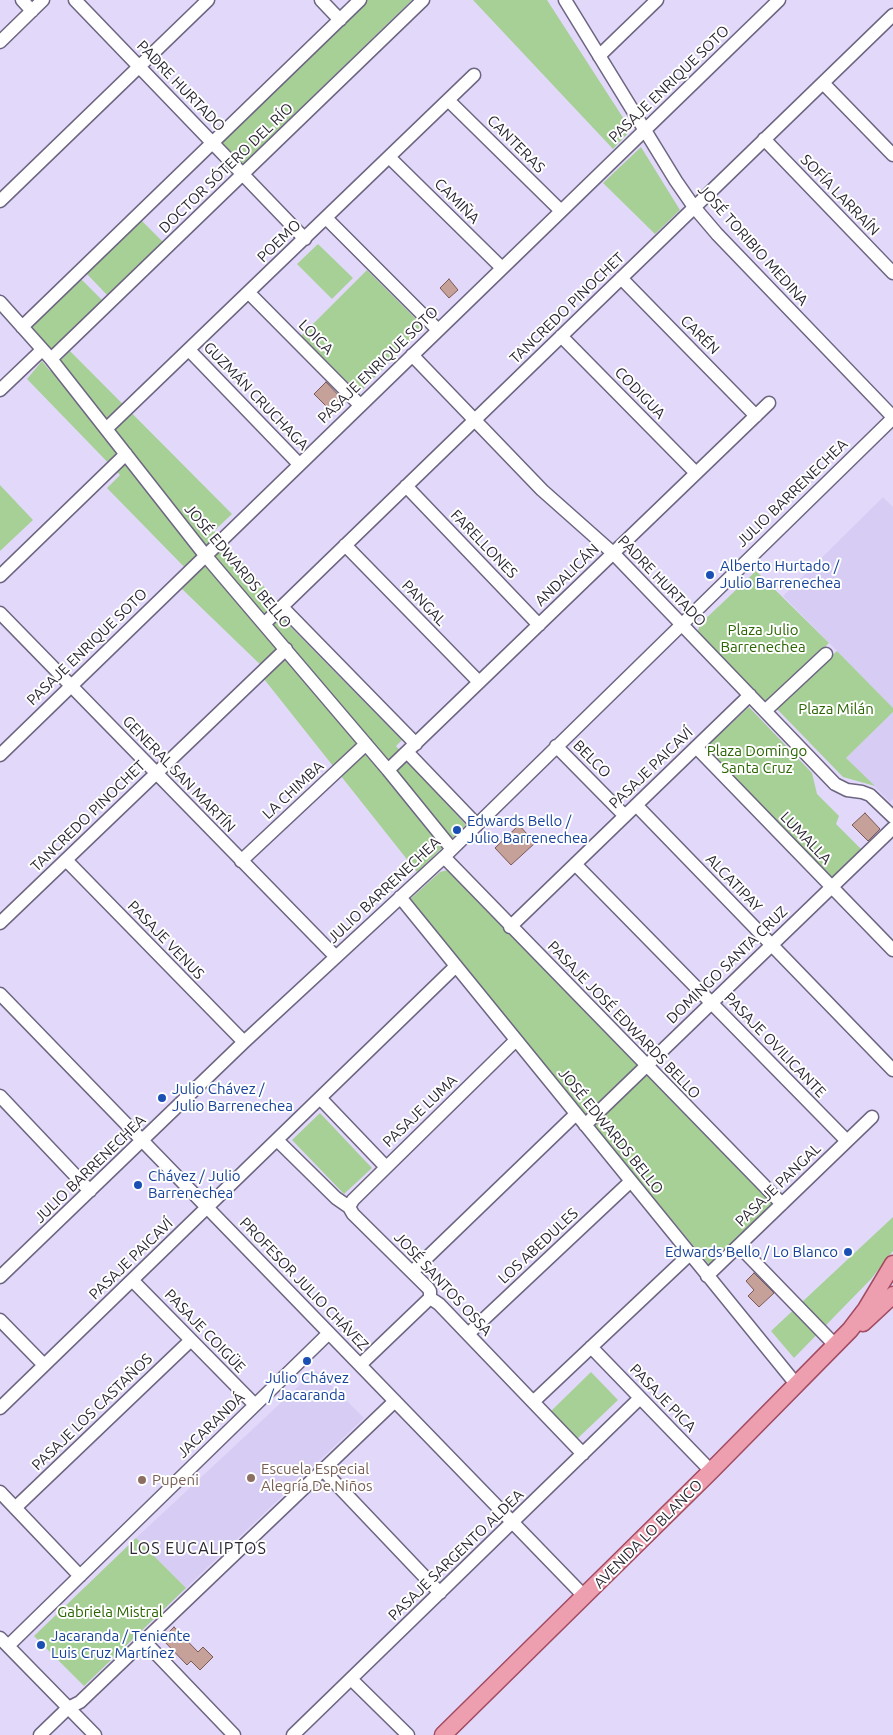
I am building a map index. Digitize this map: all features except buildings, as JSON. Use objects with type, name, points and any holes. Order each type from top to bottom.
[{"type":"main road","name":"AVENIDA LO BLANCO","points":[[443,1735],[711,1471],[850,1330],[866,1310],[893,1264]]},
{"type":"main road","name":"AVENIDA LO BLANCO","points":[[850,1330],[866,1321],[893,1295]]},
{"type":"street","points":[[22,0],[32,11]]},
{"type":"street","points":[[0,42],[43,0]]},
{"type":"street","name":"PADRE HURTADO","points":[[75,0],[305,239]]},
{"type":"street","points":[[0,201],[208,0]]},
{"type":"street","points":[[321,0],[340,20]]},
{"type":"street","name":"DOCTOR SÓTERO DEL RÍO","points":[[22,327],[360,0]]},
{"type":"street","name":"DOCTOR SÓTERO DEL RÍO","points":[[0,390],[46,354],[243,174],[423,0]]},
{"type":"street","name":"JOSÉ TORIBIO MEDINA","points":[[565,0],[644,130],[694,207],[717,234],[893,418]]},
{"type":"street","points":[[599,56],[657,0]]},
{"type":"street","name":"PASAJE ENRIQUE SOTO","points":[[0,754],[779,0]]},
{"type":"street","name":"TANCREDO PINOCHET","points":[[264,624],[822,83],[890,24]]},
{"type":"street","name":"POEMO","points":[[106,429],[474,75]]},
{"type":"street","points":[[822,83],[893,155]]},
{"type":"street","name":"CANTERAS","points":[[448,100],[561,211]]},
{"type":"street","name":"SOFÍA LARRAÍN","points":[[764,139],[893,273]]},
{"type":"street","name":"CAMIÑA","points":[[389,157],[502,268]]},
{"type":"street","points":[[326,218],[438,330]]},
{"type":"street","name":"CARÉN","points":[[621,278],[756,416]]},
{"type":"street","name":"LOICA","points":[[249,292],[360,405]]},
{"type":"street","name":"JOSÉ EDWARDS BELLO","points":[[0,302],[46,354],[205,555],[388,770],[448,853]]},
{"type":"street","name":"CODIGUA","points":[[561,336],[696,473]]},
{"type":"street","name":"GUZMÁN CRUCHAGA","points":[[189,350],[299,464]]},
{"type":"street","name":"PADRE HURTADO","points":[[412,355],[542,490],[613,553],[835,784],[847,790],[870,795],[893,817]]},
{"type":"street","name":"ANDALICÁN","points":[[388,770],[769,403]]},
{"type":"street","name":"JULIO BARRENECHEA","points":[[0,1277],[244,1042],[448,853],[893,418]]},
{"type":"street","points":[[0,576],[126,454]]},
{"type":"street","name":"FARELLONES","points":[[406,486],[539,624]]},
{"type":"street","name":"PANGAL","points":[[345,545],[479,682]]},
{"type":"street","name":"JOSÉ EDWARDS BELLO","points":[[282,607],[411,748],[477,825]]},
{"type":"street","name":"GENERAL SAN MARTÍN","points":[[0,613],[336,958]]},
{"type":"street","name":"TANCREDO PINOCHET","points":[[0,923],[286,649]]},
{"type":"street","points":[[765,711],[826,654]]},
{"type":"street","name":"PASAJE PAICAVÍ","points":[[510,927],[750,696]]},
{"type":"street","name":"LA CHIMBA","points":[[241,861],[366,744]]},
{"type":"street","name":"BELCO","points":[[556,746],[625,816]]},
{"type":"street","name":"LUMALLA","points":[[696,747],[893,950]]},
{"type":"street","name":"ALCATIPAY","points":[[636,805],[893,1070]]},
{"type":"street","name":"DOMINGO SANTA CRUZ","points":[[585,1125],[893,828]]},
{"type":"street","name":"PASAJE JOSÉ EDWARDS BELLO","points":[[448,853],[510,927],[782,1204]]},
{"type":"street","name":"PASAJE VENUS","points":[[66,860],[244,1042]]},
{"type":"street","name":"PASAJE OVILICANTE","points":[[575,864],[847,1141]]},
{"type":"street","name":"JOSÉ EDWARDS BELLO","points":[[400,897],[796,1384]]},
{"type":"street","name":"PASAJE PAICAVÍ","points":[[0,1408],[456,966]]},
{"type":"street","name":"PROFESOR JULIO CHÁVEZ","points":[[0,994],[584,1596]]},
{"type":"street","name":"PASAJE LUMA","points":[[350,1207],[353,1200],[516,1040]]},
{"type":"street","points":[[0,1096],[90,1191]]},
{"type":"street","points":[[320,1098],[386,1167]]},
{"type":"street","points":[[412,1272],[576,1114]]},
{"type":"street","name":"PASAJE PANGAL","points":[[708,1276],[872,1118]]},
{"type":"street","name":"JOSÉ SANTOS OSSA","points":[[278,1140],[336,1198],[350,1207],[353,1214],[428,1288],[430,1298],[437,1302],[583,1454]]},
{"type":"street","name":"LOS ABEDULES","points":[[468,1334],[631,1181]]},
{"type":"street","points":[[739,1246],[835,1345]]},
{"type":"street","points":[[533,1402],[690,1254]]},
{"type":"street","name":"PASAJE COIGÜE","points":[[132,1280],[255,1405]]},
{"type":"street","points":[[360,1365],[430,1298]]},
{"type":"street","points":[[0,1320],[44,1365]]},
{"type":"street","name":"JACARANDÁ","points":[[3,1642],[80,1576],[329,1333]]},
{"type":"street","name":"PASAJE LOS CASTAÑOS","points":[[15,1508],[190,1340]]},
{"type":"street","name":"PASAJE PICA","points":[[591,1347],[711,1471]]},
{"type":"street","name":"PASAJE SARGENTO ALDEA","points":[[293,1735],[640,1398]]},
{"type":"street","points":[[40,1735],[68,1708],[80,1702],[144,1642],[395,1401]]},
{"type":"street","points":[[322,1470],[440,1593]]},
{"type":"street","points":[[0,1492],[80,1576]]},
{"type":"street","points":[[3,1642],[95,1735]]},
{"type":"street","points":[[144,1642],[234,1735]]},
{"type":"street","points":[[350,1680],[408,1735]]},
{"type":"shaded area","points":[[883,497],[893,507],[893,708],[783,596]]},
{"type":"shaded area","points":[[893,712],[893,799],[890,802],[846,758]]},
{"type":"shaded area","name":"Escuela Especial Alegría De Niños","points":[[316,1370],[364,1418],[186,1588],[136,1538]]},
{"type":"green space","points":[[367,0],[412,0],[241,166],[219,143]]},
{"type":"green space","points":[[473,0],[547,0],[631,130],[613,149]]},
{"type":"green space","points":[[641,147],[680,210],[655,234],[603,183]]},
{"type":"green space","points":[[141,220],[163,242],[108,296],[86,273]]},
{"type":"green space","points":[[318,244],[353,278],[332,299],[297,264]]},
{"type":"green space","points":[[367,270],[424,327],[359,393],[301,336]]},
{"type":"green space","points":[[80,278],[103,301],[52,350],[30,327]]},
{"type":"green space","points":[[70,351],[232,514],[214,531],[276,600],[270,606],[402,740],[396,746],[466,825],[417,872],[264,679],[269,673],[182,589],[194,577],[107,488],[120,475],[27,379],[42,361],[50,371]]},
{"type":"green space","points":[[0,485],[33,520],[0,551]]},
{"type":"green space","name":"Plaza Julio Barrenechea","points":[[756,571],[829,643],[766,704],[697,634],[700,624]]},
{"type":"green space","name":"Plaza Milán","points":[[837,651],[893,708],[893,712],[846,758],[875,786],[843,777],[776,708]]},
{"type":"green space","name":"Plaza Domingo Santa Cruz","points":[[749,707],[812,773],[817,794],[839,816],[836,824],[862,850],[830,881],[704,749]]},
{"type":"green space","points":[[448,870],[778,1203],[711,1267],[408,901],[440,872]]},
{"type":"green space","points":[[320,1113],[372,1168],[344,1194],[292,1140]]},
{"type":"green space","points":[[893,1217],[893,1251],[871,1279],[794,1358],[771,1331]]},
{"type":"green space","points":[[591,1372],[618,1400],[577,1439],[550,1412]]},
{"type":"green space","name":"Gabriela Mistral","points":[[136,1538],[186,1588],[84,1686],[34,1636]]},
{"type":"place","name":"Alberto Hurtado / Julio Barrenechea","points":[[710,575]]},
{"type":"place","name":"Edwards Bello / Julio Barrenechea","points":[[457,830]]},
{"type":"place","name":"Julio Chávez / Julio Barrenechea","points":[[162,1098]]},
{"type":"place","name":"Chávez / Julio Barrenechea","points":[[138,1185]]},
{"type":"place","name":"Edwards Bello / Lo Blanco","points":[[848,1252]]},
{"type":"place","name":"Julio Chávez / Jacaranda","points":[[307,1361]]},
{"type":"place","name":"Escuela Especial Alegría De Niños","points":[[251,1478]]},
{"type":"place","name":"Pupeni","points":[[142,1480]]},
{"type":"place","name":"Jacaranda / Teniente Luis Cruz Martínez","points":[[41,1645]]},
{"type":"district","name":"LOS EUCALIPTOS","points":[[198,1549]]}]
